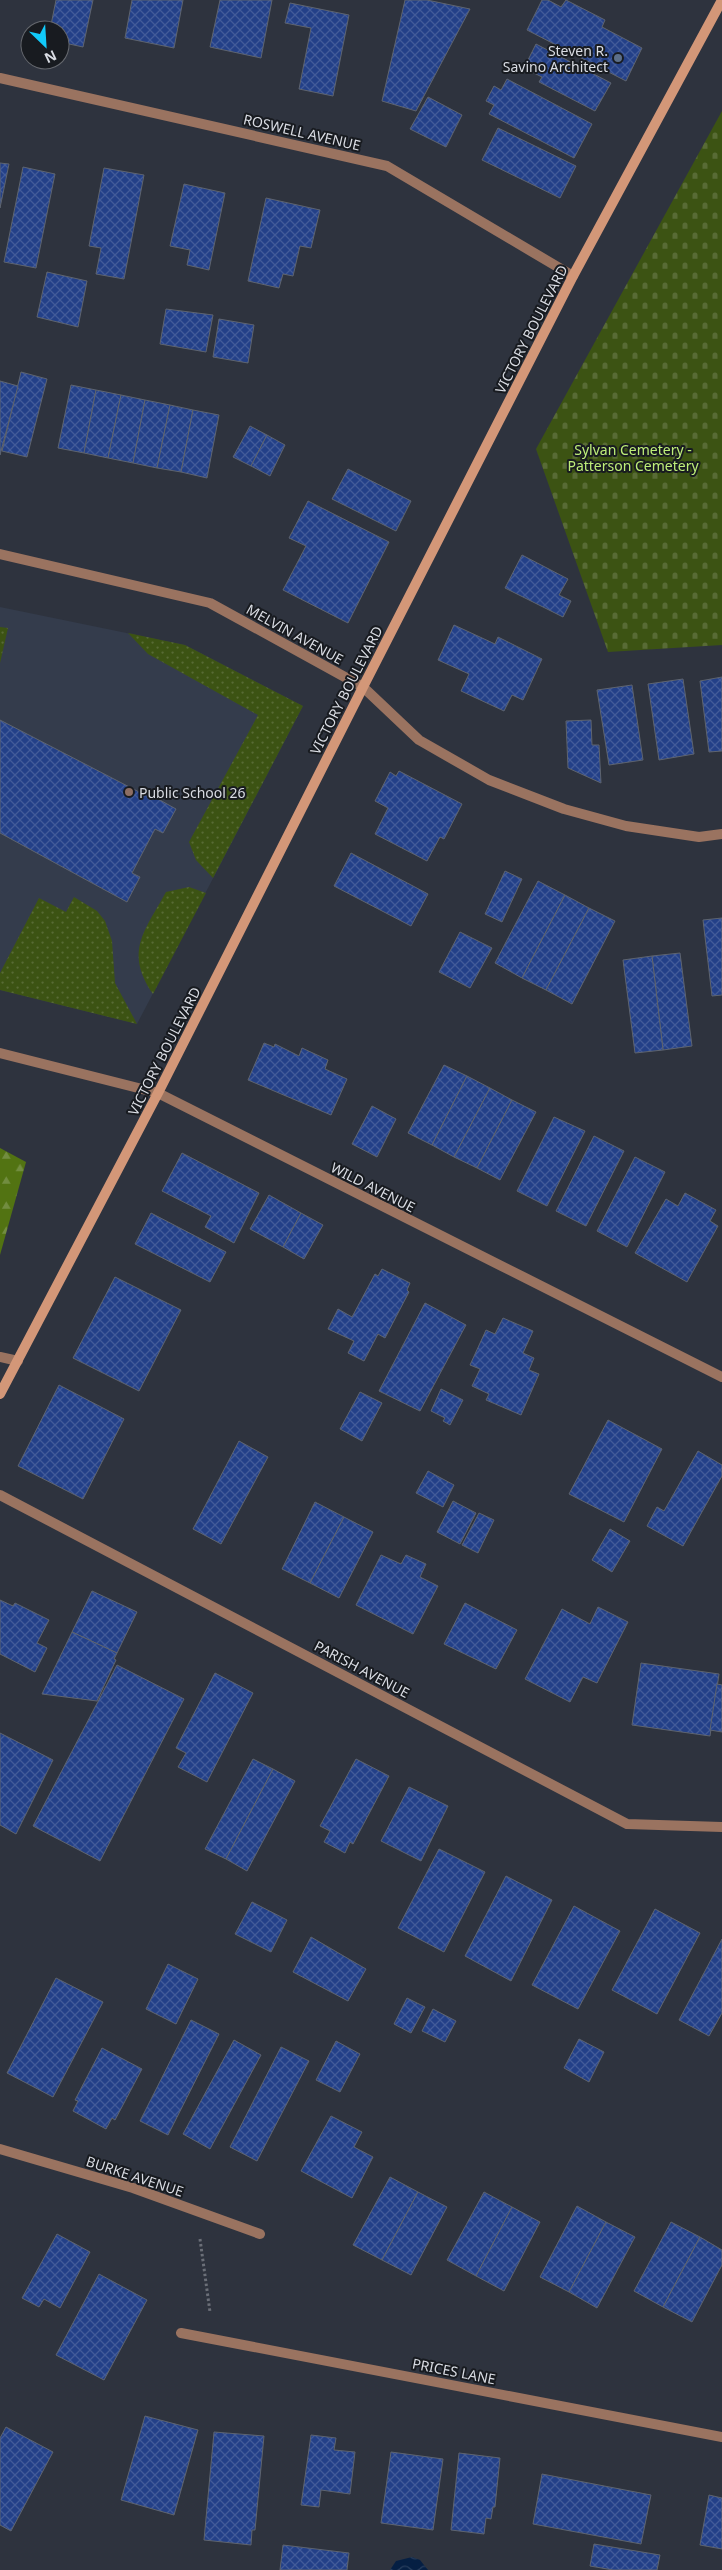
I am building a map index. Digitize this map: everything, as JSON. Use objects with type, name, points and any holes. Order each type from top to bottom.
[{"type":"main road","name":"VICTORY BOULEVARD","points":[[0,1394],[158,1094],[573,276],[722,0]]},
{"type":"street","name":"ROSWELL AVENUE","points":[[0,78],[387,166],[573,276]]},
{"type":"street","name":"MELVIN AVENUE","points":[[0,554],[210,603],[363,687],[419,740],[489,780],[564,810],[626,826],[699,837],[722,834]]},
{"type":"street","name":"WILD AVENUE","points":[[0,1053],[158,1094],[722,1378]]},
{"type":"street","points":[[0,1357],[18,1361]]},
{"type":"street","name":"PARISH AVENUE","points":[[0,1495],[628,1824],[722,1827]]},
{"type":"street","name":"BURKE AVENUE","points":[[0,2149],[134,2188],[260,2234]]},
{"type":"street","name":"PRICES LANE","points":[[181,2333],[722,2437]]},
{"type":"path","points":[[197,2211],[213,2340]]},
{"type":"shaded area","name":"Public School 26","points":[[0,607],[185,645],[303,706],[137,1024],[0,990]]},
{"type":"green space","name":"Sylvan Cemetery - Patterson Cemetery","points":[[722,111],[722,645],[608,652],[536,449]]},
{"type":"green space","points":[[0,627],[8,628],[0,663]]},
{"type":"green space","points":[[128,633],[185,645],[303,706],[213,878],[196,860],[189,842],[258,715],[148,654]]},
{"type":"green space","points":[[189,887],[206,893],[153,994],[144,979],[140,965],[141,941],[151,918],[166,892]]},
{"type":"green space","points":[[74,897],[97,911],[105,921],[112,941],[115,983],[137,1024],[0,990],[0,973],[39,898],[66,912]]},
{"type":"green space","points":[[0,1148],[26,1162],[0,1255]]},
{"type":"water","points":[[412,2557],[420,2560],[428,2570],[390,2570],[396,2561]]},
{"type":"building","points":[[56,0],[93,0],[83,47],[70,44],[70,20],[52,20]]},
{"type":"building","points":[[132,0],[183,0],[174,48],[125,38]]},
{"type":"building","points":[[220,0],[272,0],[261,58],[210,47]]},
{"type":"building","points":[[405,0],[427,0],[470,9],[416,111],[382,101]]},
{"type":"building","points":[[542,0],[548,0],[561,7],[566,0],[605,20],[602,27],[642,48],[626,81],[527,30]]},
{"type":"building","points":[[290,3],[349,15],[333,96],[299,89],[311,28],[285,23]]},
{"type":"building","points":[[536,44],[611,83],[595,111],[539,82],[542,77],[524,68]]},
{"type":"building","points":[[507,79],[592,124],[574,158],[489,114],[494,105],[486,101],[494,86],[501,90]]},
{"type":"building","points":[[428,97],[462,115],[446,147],[410,129]]},
{"type":"building","points":[[498,128],[576,166],[560,198],[482,160]]},
{"type":"building","points":[[0,163],[9,164],[0,208]]},
{"type":"building","points":[[23,167],[55,174],[36,268],[4,262]]},
{"type":"building","points":[[104,168],[144,175],[124,279],[96,274],[101,248],[89,246]]},
{"type":"building","points":[[184,184],[225,193],[209,270],[187,265],[190,250],[170,246]]},
{"type":"building","points":[[266,198],[320,210],[311,248],[300,246],[293,276],[283,274],[279,288],[248,281]]},
{"type":"building","points":[[47,272],[87,281],[78,327],[37,317]]},
{"type":"building","points":[[166,309],[213,315],[206,352],[160,344]]},
{"type":"building","points":[[219,319],[254,325],[248,363],[213,357]]},
{"type":"building","points":[[21,372],[47,379],[27,457],[2,451]]},
{"type":"building","points":[[0,381],[18,386],[0,455]]},
{"type":"building","points":[[71,385],[96,390],[84,453],[58,448]]},
{"type":"building","points":[[96,390],[121,395],[108,458],[84,453]]},
{"type":"building","points":[[121,395],[145,400],[133,463],[108,458]]},
{"type":"building","points":[[145,400],[170,405],[157,468],[133,463]]},
{"type":"building","points":[[170,405],[193,410],[181,472],[157,468]]},
{"type":"building","points":[[193,410],[219,415],[207,478],[181,472]]},
{"type":"building","points":[[250,426],[267,435],[251,466],[233,457]]},
{"type":"building","points":[[267,435],[285,445],[270,476],[251,466]]},
{"type":"building","points":[[348,469],[411,501],[396,531],[332,499]]},
{"type":"building","points":[[308,501],[389,542],[348,623],[283,590],[306,546],[289,538]]},
{"type":"building","points":[[522,555],[568,579],[559,595],[571,601],[563,617],[505,588]]},
{"type":"building","points":[[454,625],[495,644],[498,637],[542,659],[523,700],[512,695],[504,711],[461,691],[469,674],[438,660]]},
{"type":"building","points":[[722,677],[722,751],[709,752],[700,681]]},
{"type":"building","points":[[683,679],[694,754],[659,760],[648,684]]},
{"type":"building","points":[[632,685],[643,760],[609,765],[597,690]]},
{"type":"building","points":[[0,720],[141,793],[142,790],[176,809],[163,833],[155,829],[132,873],[140,877],[127,902],[0,833]]},
{"type":"building","points":[[591,720],[592,745],[599,745],[601,783],[568,768],[566,721]]},
{"type":"building","points":[[399,771],[462,804],[444,839],[440,837],[427,861],[375,834],[388,808],[375,801],[390,772],[396,776]]},
{"type":"building","points":[[351,853],[428,894],[411,926],[334,886]]},
{"type":"building","points":[[505,871],[522,879],[502,922],[485,914]]},
{"type":"building","points":[[538,881],[565,895],[522,978],[495,963]]},
{"type":"building","points":[[565,895],[589,908],[546,990],[522,978]]},
{"type":"building","points":[[589,908],[615,921],[572,1004],[546,990]]},
{"type":"building","points":[[722,918],[722,995],[712,996],[703,920]]},
{"type":"building","points":[[460,932],[492,948],[470,988],[439,972]]},
{"type":"building","points":[[680,953],[692,1046],[663,1050],[652,956]]},
{"type":"building","points":[[652,956],[663,1050],[635,1053],[623,960]]},
{"type":"building","points":[[264,1043],[274,1047],[275,1044],[299,1056],[302,1048],[328,1060],[325,1069],[347,1079],[331,1115],[248,1080]]},
{"type":"building","points":[[444,1065],[467,1076],[432,1145],[408,1133]]},
{"type":"building","points":[[467,1076],[490,1088],[454,1157],[432,1145]]},
{"type":"building","points":[[490,1088],[512,1100],[477,1168],[454,1157]]},
{"type":"building","points":[[512,1100],[536,1112],[500,1180],[477,1168]]},
{"type":"building","points":[[372,1106],[396,1119],[377,1157],[352,1144]]},
{"type":"building","points":[[554,1117],[585,1131],[547,1206],[517,1191]]},
{"type":"building","points":[[594,1136],[624,1151],[586,1226],[556,1211]]},
{"type":"building","points":[[182,1153],[259,1193],[234,1243],[205,1227],[211,1216],[162,1191]]},
{"type":"building","points":[[635,1157],[665,1172],[627,1247],[597,1231]]},
{"type":"building","points":[[685,1193],[716,1210],[710,1221],[718,1226],[687,1282],[635,1253],[666,1199],[678,1206]]},
{"type":"building","points":[[269,1195],[301,1213],[283,1247],[250,1229]]},
{"type":"building","points":[[151,1213],[226,1252],[210,1282],[135,1244]]},
{"type":"building","points":[[301,1213],[323,1225],[304,1259],[283,1247]]},
{"type":"building","points":[[382,1269],[410,1283],[407,1290],[409,1292],[385,1338],[378,1334],[364,1361],[348,1353],[354,1341],[328,1329],[338,1309],[352,1317],[375,1274],[378,1276]]},
{"type":"building","points":[[115,1277],[181,1310],[139,1391],[73,1358]]},
{"type":"building","points":[[425,1303],[466,1325],[420,1411],[379,1391]]},
{"type":"building","points":[[503,1318],[533,1331],[523,1353],[534,1358],[529,1370],[539,1374],[521,1415],[486,1400],[489,1394],[472,1386],[480,1369],[470,1365],[486,1330],[495,1334]]},
{"type":"building","points":[[59,1385],[124,1419],[83,1499],[18,1466]]},
{"type":"building","points":[[441,1389],[463,1400],[450,1425],[443,1421],[445,1418],[431,1411]]},
{"type":"building","points":[[360,1392],[382,1403],[362,1441],[340,1429]]},
{"type":"building","points":[[608,1420],[662,1449],[624,1522],[569,1494]]},
{"type":"building","points":[[239,1441],[268,1457],[221,1544],[193,1529]]},
{"type":"building","points":[[698,1451],[722,1465],[722,1476],[683,1546],[647,1526],[657,1507],[664,1511]]},
{"type":"building","points":[[428,1471],[454,1485],[443,1507],[416,1493]]},
{"type":"building","points":[[453,1501],[476,1513],[460,1544],[437,1532]]},
{"type":"building","points":[[315,1502],[344,1517],[310,1583],[282,1569]]},
{"type":"building","points":[[479,1513],[494,1520],[478,1553],[462,1545]]},
{"type":"building","points":[[344,1517],[373,1532],[339,1598],[310,1583]]},
{"type":"building","points":[[610,1529],[630,1541],[612,1572],[592,1560]]},
{"type":"building","points":[[381,1555],[401,1564],[406,1555],[426,1564],[420,1577],[438,1586],[413,1634],[356,1605]]},
{"type":"building","points":[[92,1591],[137,1612],[117,1653],[72,1632]]},
{"type":"building","points":[[0,1600],[13,1606],[15,1603],[49,1620],[37,1643],[47,1648],[35,1672],[0,1654]]},
{"type":"building","points":[[465,1603],[517,1630],[496,1669],[444,1644]]},
{"type":"building","points":[[598,1607],[628,1622],[597,1683],[583,1677],[570,1702],[525,1679],[562,1609],[590,1624]]},
{"type":"building","points":[[72,1632],[117,1653],[114,1659],[116,1660],[97,1701],[42,1694]]},
{"type":"building","points":[[641,1663],[719,1674],[710,1736],[632,1725]]},
{"type":"building","points":[[117,1665],[184,1699],[100,1861],[33,1826]]},
{"type":"building","points":[[215,1673],[253,1693],[207,1782],[178,1767],[186,1753],[176,1748]]},
{"type":"building","points":[[717,1684],[722,1685],[722,1732],[710,1730]]},
{"type":"building","points":[[0,1733],[53,1760],[16,1834],[0,1825]]},
{"type":"building","points":[[253,1759],[273,1769],[226,1859],[205,1849]]},
{"type":"building","points":[[356,1759],[389,1776],[353,1844],[350,1842],[345,1853],[324,1842],[330,1831],[320,1826]]},
{"type":"building","points":[[273,1769],[295,1781],[247,1871],[226,1859]]},
{"type":"building","points":[[409,1787],[448,1806],[421,1861],[381,1841]]},
{"type":"building","points":[[439,1849],[485,1872],[444,1952],[398,1928]]},
{"type":"building","points":[[506,1876],[552,1900],[511,1981],[465,1956]]},
{"type":"building","points":[[252,1902],[287,1920],[271,1952],[235,1934]]},
{"type":"building","points":[[574,1906],[620,1931],[578,2009],[532,1985]]},
{"type":"building","points":[[655,1909],[700,1933],[657,2014],[612,1990]]},
{"type":"building","points":[[311,1937],[366,1969],[348,2001],[293,1972]]},
{"type":"building","points":[[722,1939],[722,2013],[709,2036],[679,2020]]},
{"type":"building","points":[[168,1964],[198,1979],[176,2024],[146,2009]]},
{"type":"building","points":[[56,1978],[103,2002],[53,2097],[7,2073]]},
{"type":"building","points":[[407,1998],[425,2007],[411,2033],[394,2024]]},
{"type":"building","points":[[433,2009],[456,2021],[445,2042],[422,2031]]},
{"type":"building","points":[[191,2020],[219,2034],[168,2135],[140,2121]]},
{"type":"building","points":[[579,2039],[604,2052],[589,2082],[564,2068]]},
{"type":"building","points":[[234,2040],[261,2055],[210,2149],[183,2134]]},
{"type":"building","points":[[336,2041],[360,2054],[340,2092],[316,2080]]},
{"type":"building","points":[[281,2047],[309,2061],[257,2161],[230,2147]]},
{"type":"building","points":[[102,2048],[142,2069],[115,2120],[112,2118],[106,2129],[73,2111],[78,2101],[75,2100]]},
{"type":"building","points":[[331,2116],[362,2132],[354,2147],[373,2157],[352,2198],[301,2171]]},
{"type":"building","points":[[390,2177],[418,2192],[382,2260],[353,2245]]},
{"type":"building","points":[[418,2192],[447,2207],[411,2275],[382,2260]]},
{"type":"building","points":[[484,2192],[512,2207],[476,2276],[447,2260]]},
{"type":"building","points":[[577,2206],[606,2222],[569,2292],[540,2277]]},
{"type":"building","points":[[512,2207],[540,2222],[504,2291],[476,2276]]},
{"type":"building","points":[[606,2222],[635,2237],[597,2308],[569,2292]]},
{"type":"building","points":[[671,2222],[700,2237],[663,2307],[634,2291]]},
{"type":"building","points":[[57,2234],[90,2252],[60,2308],[44,2299],[39,2307],[22,2298]]},
{"type":"building","points":[[700,2237],[722,2250],[722,2265],[692,2322],[663,2307]]},
{"type":"building","points":[[99,2274],[147,2300],[104,2380],[56,2355]]},
{"type":"building","points":[[145,2416],[198,2430],[174,2515],[121,2500]]},
{"type":"building","points":[[6,2427],[53,2452],[11,2531],[0,2525],[0,2438]]},
{"type":"building","points":[[214,2432],[264,2436],[255,2530],[252,2530],[251,2545],[204,2540]]},
{"type":"building","points":[[311,2435],[336,2438],[334,2450],[355,2452],[350,2494],[321,2490],[319,2507],[301,2505]]},
{"type":"building","points":[[391,2452],[443,2459],[433,2530],[381,2523]]},
{"type":"building","points":[[459,2453],[500,2458],[495,2507],[493,2507],[491,2519],[486,2518],[484,2534],[451,2530]]},
{"type":"building","points":[[542,2474],[651,2495],[641,2544],[533,2524]]},
{"type":"building","points":[[709,2495],[722,2498],[722,2549],[700,2545]]},
{"type":"building","points":[[594,2544],[660,2555],[657,2570],[613,2570],[590,2566]]},
{"type":"building","points":[[283,2545],[349,2553],[347,2570],[280,2570]]},
{"type":"place","name":"Steven R. Savino Architect","points":[[618,58]]},
{"type":"place","name":"Public School 26","points":[[129,792]]}]
